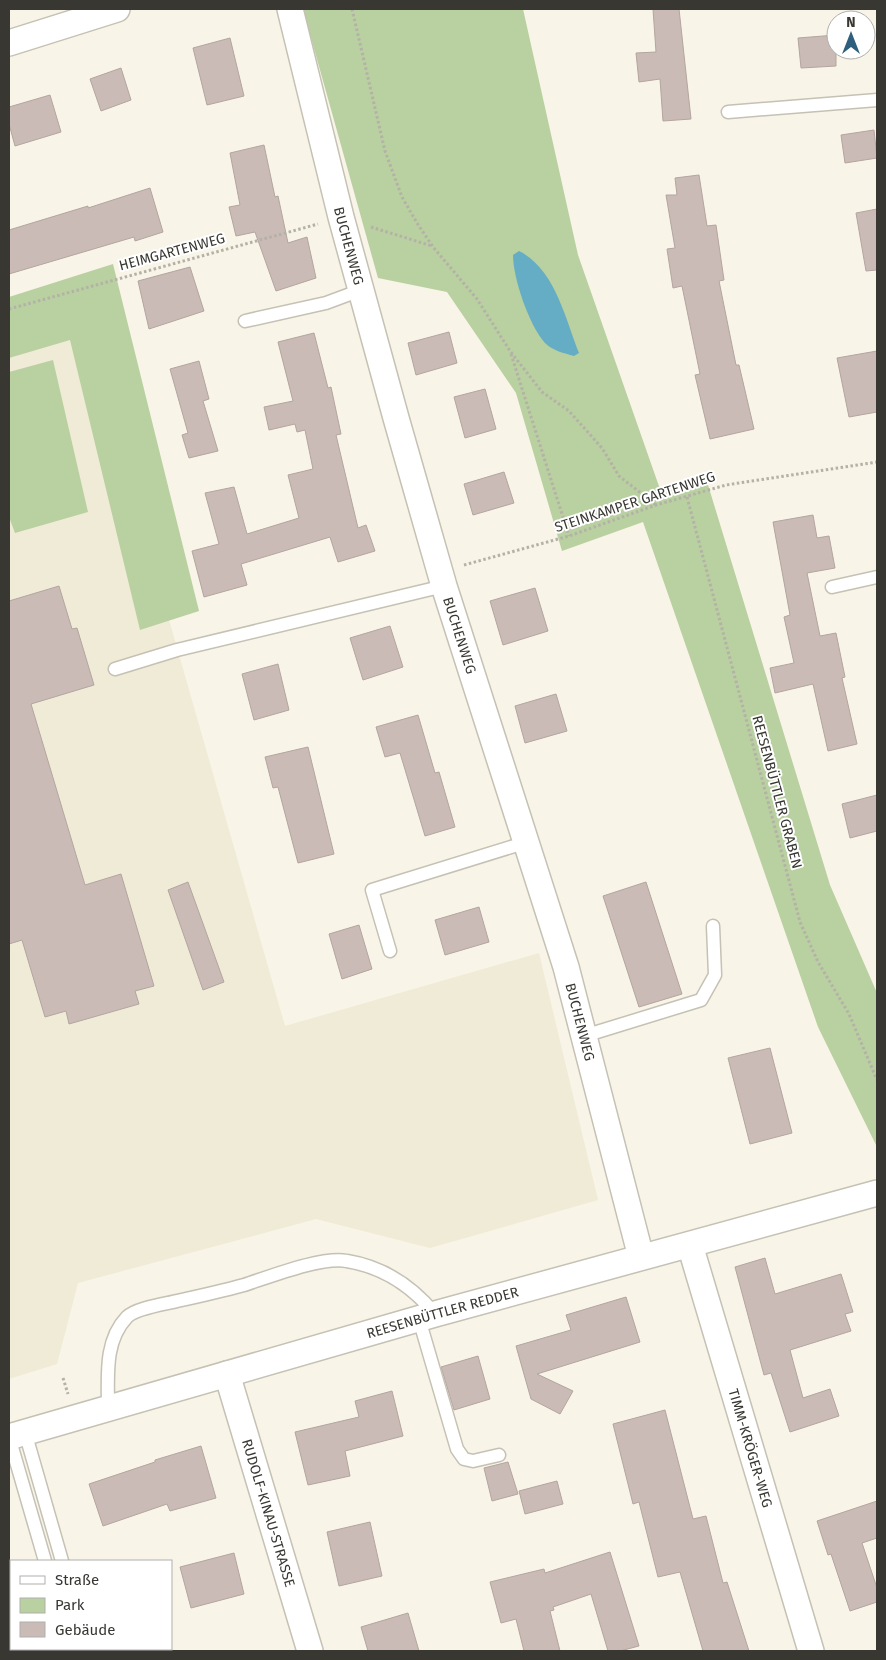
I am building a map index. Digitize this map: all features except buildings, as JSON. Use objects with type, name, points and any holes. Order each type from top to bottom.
[{"type":"street","points":[[9,43],[118,9]]},
{"type":"street","name":"BUCHENWEG","points":[[290,9],[341,217],[444,586],[524,843],[566,968],[641,1257]]},
{"type":"street","name":"REESENBÜTTLER REDDER","points":[[14,1435],[427,1317],[877,1193]]},
{"type":"street","name":"TIMM-KRÖGER-WEG","points":[[690,1245],[811,1651]]},
{"type":"street","name":"RUDOLF-KINAU-STRASSE","points":[[227,1374],[310,1651]]},
{"type":"lane","points":[[728,112],[877,100]]},
{"type":"lane","points":[[245,321],[326,303],[361,290]]},
{"type":"lane","points":[[832,587],[877,577]]},
{"type":"lane","points":[[115,669],[177,650],[444,586]]},
{"type":"lane","points":[[390,951],[372,890],[524,843]]},
{"type":"lane","points":[[584,1036],[701,1000],[715,974],[714,926]]},
{"type":"lane","points":[[108,1407],[108,1358],[116,1331],[129,1315],[150,1308],[241,1286],[314,1264],[344,1260],[366,1265],[394,1276],[422,1298],[457,1449],[464,1459],[473,1461],[499,1455]]},
{"type":"lane","points":[[14,1435],[45,1560]]},
{"type":"lane","points":[[14,1435],[62,1560]]},
{"type":"path","points":[[352,9],[385,151],[402,197],[433,247],[477,299],[510,351],[542,392],[569,411],[602,448],[619,476],[656,505]]},
{"type":"path","points":[[341,217],[433,247]]},
{"type":"path","name":"HEIMGARTENWEG","points":[[9,309],[341,217]]},
{"type":"path","points":[[510,351],[569,536]]},
{"type":"path","name":"STEINKAMPER GARTENWEG","points":[[444,586],[449,570],[569,536],[656,505],[726,485],[877,462]]},
{"type":"path","name":"REESENBÜTTLER GRABEN","points":[[687,497],[800,922],[818,962],[849,1014],[877,1080]]},
{"type":"shaded area","points":[[84,322],[285,1026],[539,953],[598,1200],[430,1248],[316,1219],[78,1283],[57,1364],[9,1379],[9,343]]},
{"type":"green space","points":[[303,9],[523,9],[578,255],[661,492],[705,475],[830,885],[877,993],[877,1147],[818,1027],[643,522],[562,551],[516,393],[447,292],[378,278]]},
{"type":"green space","points":[[113,264],[199,611],[140,630],[70,340],[9,358],[9,297]]},
{"type":"green space","points":[[53,360],[88,512],[15,533],[9,517],[9,372]]},
{"type":"water","points":[[519,251],[542,270],[550,282],[579,353],[574,356],[548,346],[533,325],[523,301],[516,276],[513,255]]}]
